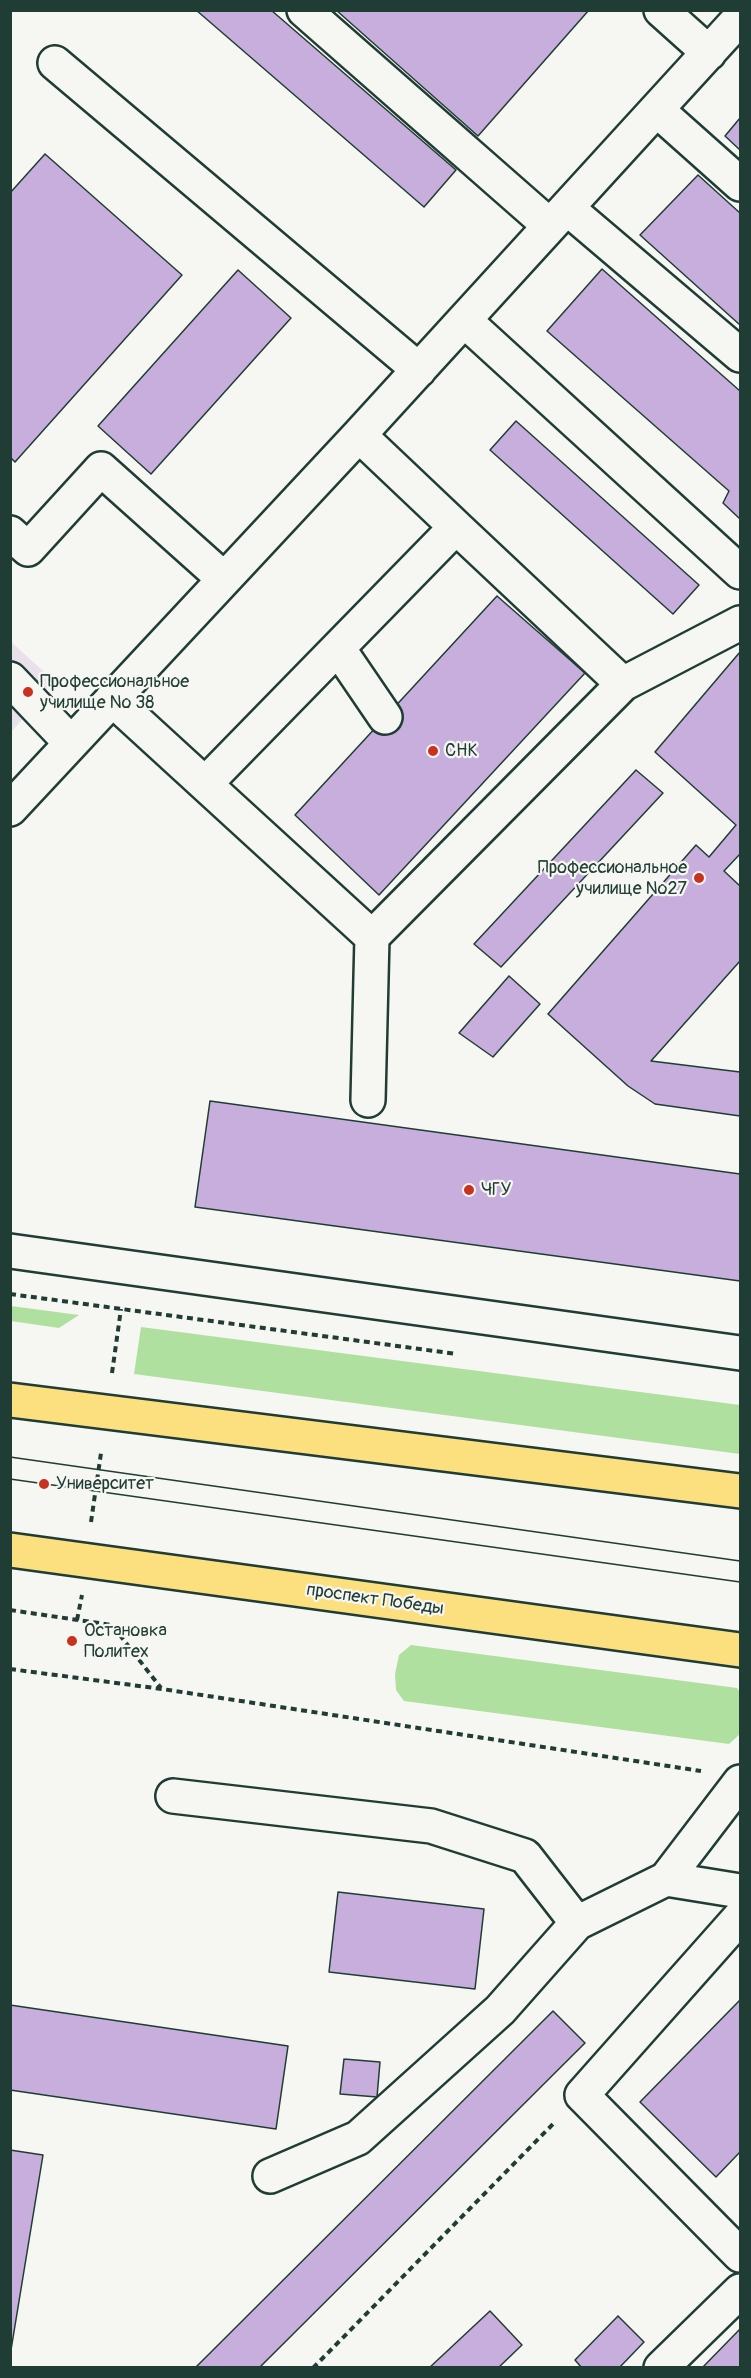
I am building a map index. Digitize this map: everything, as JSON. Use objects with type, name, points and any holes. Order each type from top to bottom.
[{"type":"main road","points":[[10,1400],[741,1491]]},
{"type":"main road","name":"проспект Победы","points":[[10,1550],[741,1650]]},
{"type":"street","points":[[304,10],[559,217],[741,356]]},
{"type":"street","points":[[661,10],[709,53]]},
{"type":"street","points":[[10,809],[359,435],[741,18]]},
{"type":"street","points":[[55,63],[419,370]]},
{"type":"street","points":[[657,110],[741,184]]},
{"type":"street","points":[[464,321],[741,572]]},
{"type":"street","points":[[359,435],[622,684]]},
{"type":"street","points":[[10,533],[28,549],[101,469],[224,579]]},
{"type":"street","points":[[206,783],[456,527]]},
{"type":"street","points":[[368,1100],[372,937],[622,684],[741,623]]},
{"type":"street","points":[[338,648],[385,717]]},
{"type":"street","points":[[10,680],[71,743]]},
{"type":"street","points":[[112,699],[372,937]]},
{"type":"street","points":[[10,1251],[741,1353]]},
{"type":"street","points":[[270,2176],[358,2138],[500,2010],[577,1923],[666,1879],[741,1782]]},
{"type":"street","points":[[173,1796],[431,1826],[525,1856],[577,1923]]},
{"type":"street","points":[[666,1879],[741,1891]]},
{"type":"street","points":[[741,1917],[582,2095],[741,2255]]},
{"type":"street","points":[[661,2367],[741,2290]]},
{"type":"path","points":[[10,1294],[460,1354]]},
{"type":"path","points":[[112,1373],[121,1309]]},
{"type":"path","points":[[91,1522],[101,1453]]},
{"type":"path","points":[[77,1620],[83,1588]]},
{"type":"path","points":[[10,1610],[112,1625],[162,1689]]},
{"type":"path","points":[[10,1669],[162,1689],[705,1772]]},
{"type":"path","points":[[313,2367],[582,2095]]},
{"type":"shaded area","name":"Профессиональное училище № 38","points":[[10,641],[53,680],[36,704],[11,732]]},
{"type":"green space","points":[[11,1306],[79,1315],[59,1328],[11,1321]]},
{"type":"green space","points":[[141,1327],[740,1405],[740,1454],[134,1374]]},
{"type":"green space","points":[[411,1645],[737,1688],[740,1692],[740,1734],[729,1744],[404,1701],[396,1690],[395,1674],[399,1655]]},
{"type":"building","points":[[196,10],[271,10],[456,170],[424,207]]},
{"type":"building","points":[[336,10],[589,10],[478,136]]},
{"type":"building","points":[[740,118],[740,150],[725,136]]},
{"type":"building","points":[[45,154],[182,275],[15,462],[10,457],[10,193]]},
{"type":"building","points":[[698,175],[740,213],[740,325],[640,235]]},
{"type":"building","points":[[602,269],[740,391],[740,519],[723,503],[729,491],[547,331]]},
{"type":"building","points":[[238,270],[291,318],[151,474],[98,426]]},
{"type":"building","points":[[516,421],[699,585],[673,614],[490,450]]},
{"type":"building","points":[[497,596],[585,673],[379,895],[295,815]]},
{"type":"building","name":"Профессиональное училище №27","points":[[740,652],[740,854],[724,871],[740,886],[740,961],[651,1061],[740,1072],[740,1116],[655,1104],[628,1086],[548,1014],[696,845],[709,857],[736,825],[655,752]]},
{"type":"building","points":[[636,770],[663,793],[501,967],[474,944]]},
{"type":"building","points":[[509,976],[540,1004],[493,1057],[459,1033]]},
{"type":"building","name":"ЧГУ","points":[[210,1101],[740,1174],[740,1281],[195,1207]]},
{"type":"building","points":[[338,1892],[484,1909],[475,1989],[329,1972]]},
{"type":"building","points":[[740,2000],[740,2152],[716,2177],[640,2102]]},
{"type":"building","points":[[10,2005],[288,2046],[276,2129],[10,2090]]},
{"type":"building","points":[[553,2011],[585,2043],[259,2368],[195,2368]]},
{"type":"building","points":[[344,2059],[380,2062],[377,2097],[340,2094]]},
{"type":"building","points":[[10,2150],[43,2155],[10,2356]]},
{"type":"building","points":[[490,2311],[522,2345],[498,2368],[429,2368]]},
{"type":"building","points":[[618,2316],[644,2342],[619,2368],[582,2368],[575,2360]]},
{"type":"building","points":[[740,2329],[740,2368],[702,2368]]},
{"type":"tram line","points":[[10,1457],[740,1561]]},
{"type":"tram line","points":[[10,1479],[740,1582]]},
{"type":"place","name":"Профессиональное училище № 38","points":[[28,692]]},
{"type":"place","name":"СНК","points":[[433,751]]},
{"type":"place","name":"Профессиональное училище №27","points":[[699,878]]},
{"type":"place","name":"ЧГУ","points":[[469,1190]]},
{"type":"place","name":"Университет","points":[[44,1484]]},
{"type":"place","name":"Остановка Политех","points":[[72,1641]]}]
